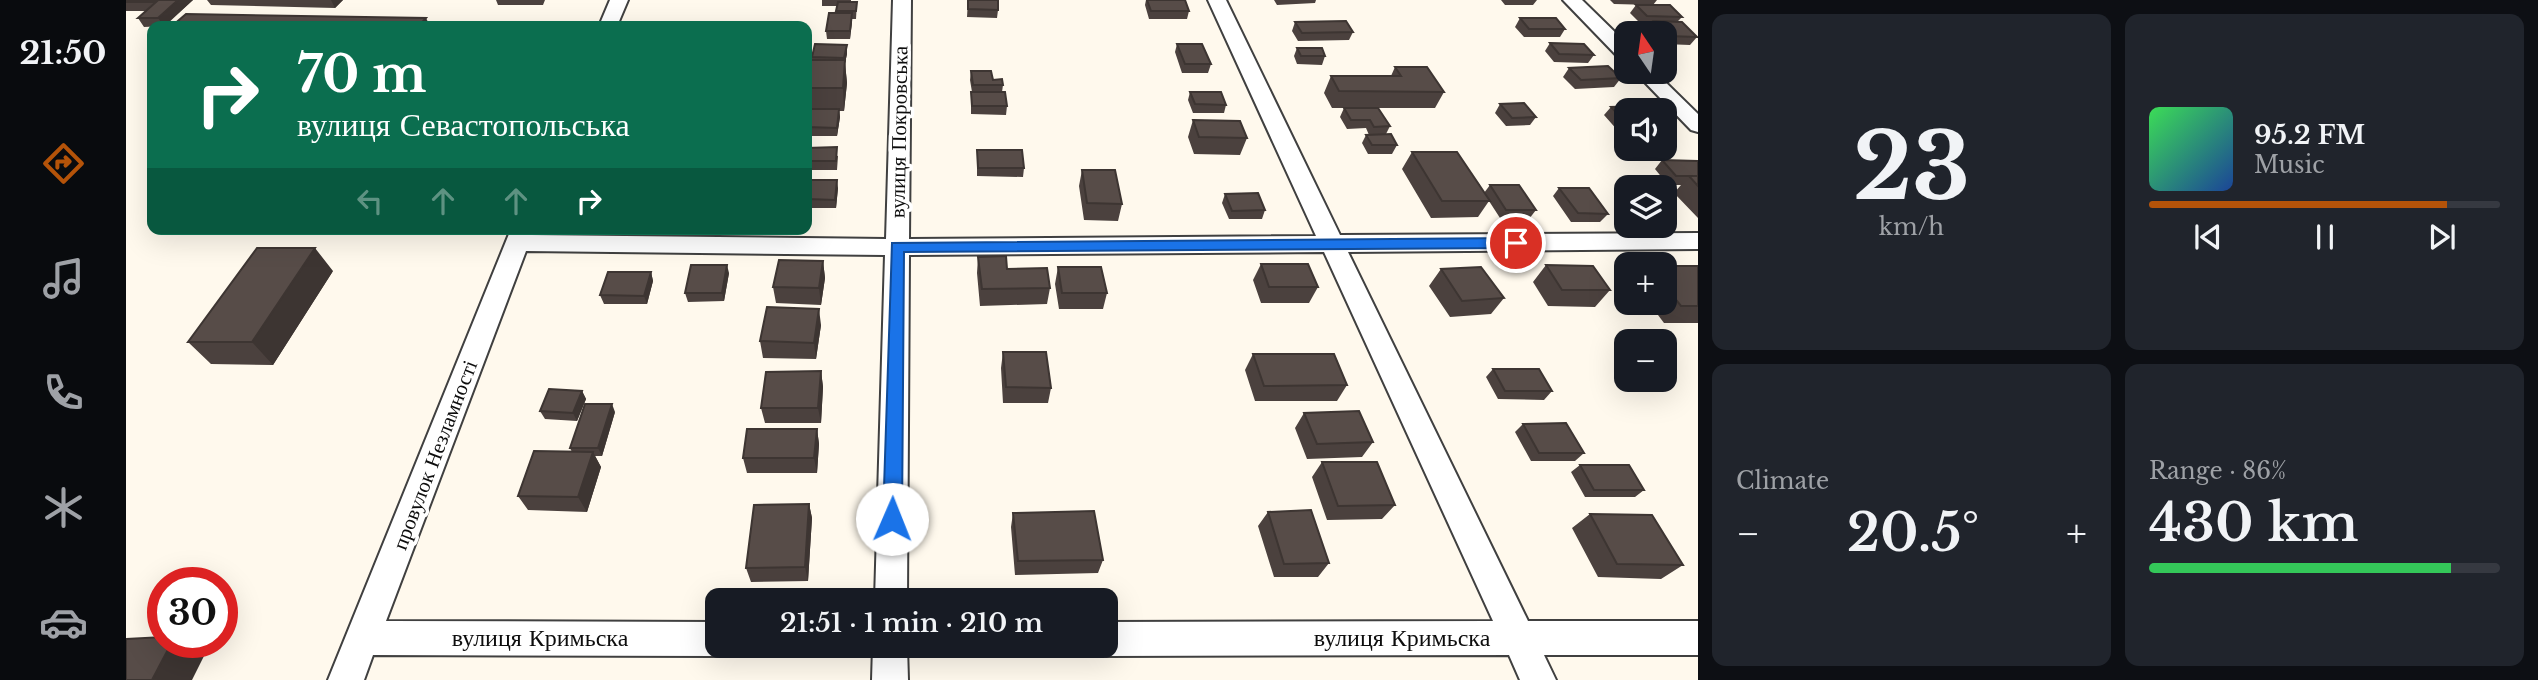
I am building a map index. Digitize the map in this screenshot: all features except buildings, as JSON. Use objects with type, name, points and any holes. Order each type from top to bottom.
[{"type":"street","points":[[610,21],[619,0]]},
{"type":"street","name":"вулиця Покровська","points":[[891,588],[902,0]]},
{"type":"street","points":[[1217,0],[1538,680]]},
{"type":"street","points":[[1572,0],[1614,42]]},
{"type":"street","points":[[1656,84],[1698,126]]},
{"type":"street","points":[[521,236],[897,247],[1698,241]]},
{"type":"street","name":"провулок Незламності","points":[[346,680],[521,236]]},
{"type":"street","name":"вулиця Кримьска","points":[[363,638],[705,639]]},
{"type":"street","name":"вулиця Кримьска","points":[[1118,639],[1698,638]]},
{"type":"street","points":[[890,658],[890,680]]},
{"type":"route","points":[[892,519],[897,247],[1516,243]]}]
